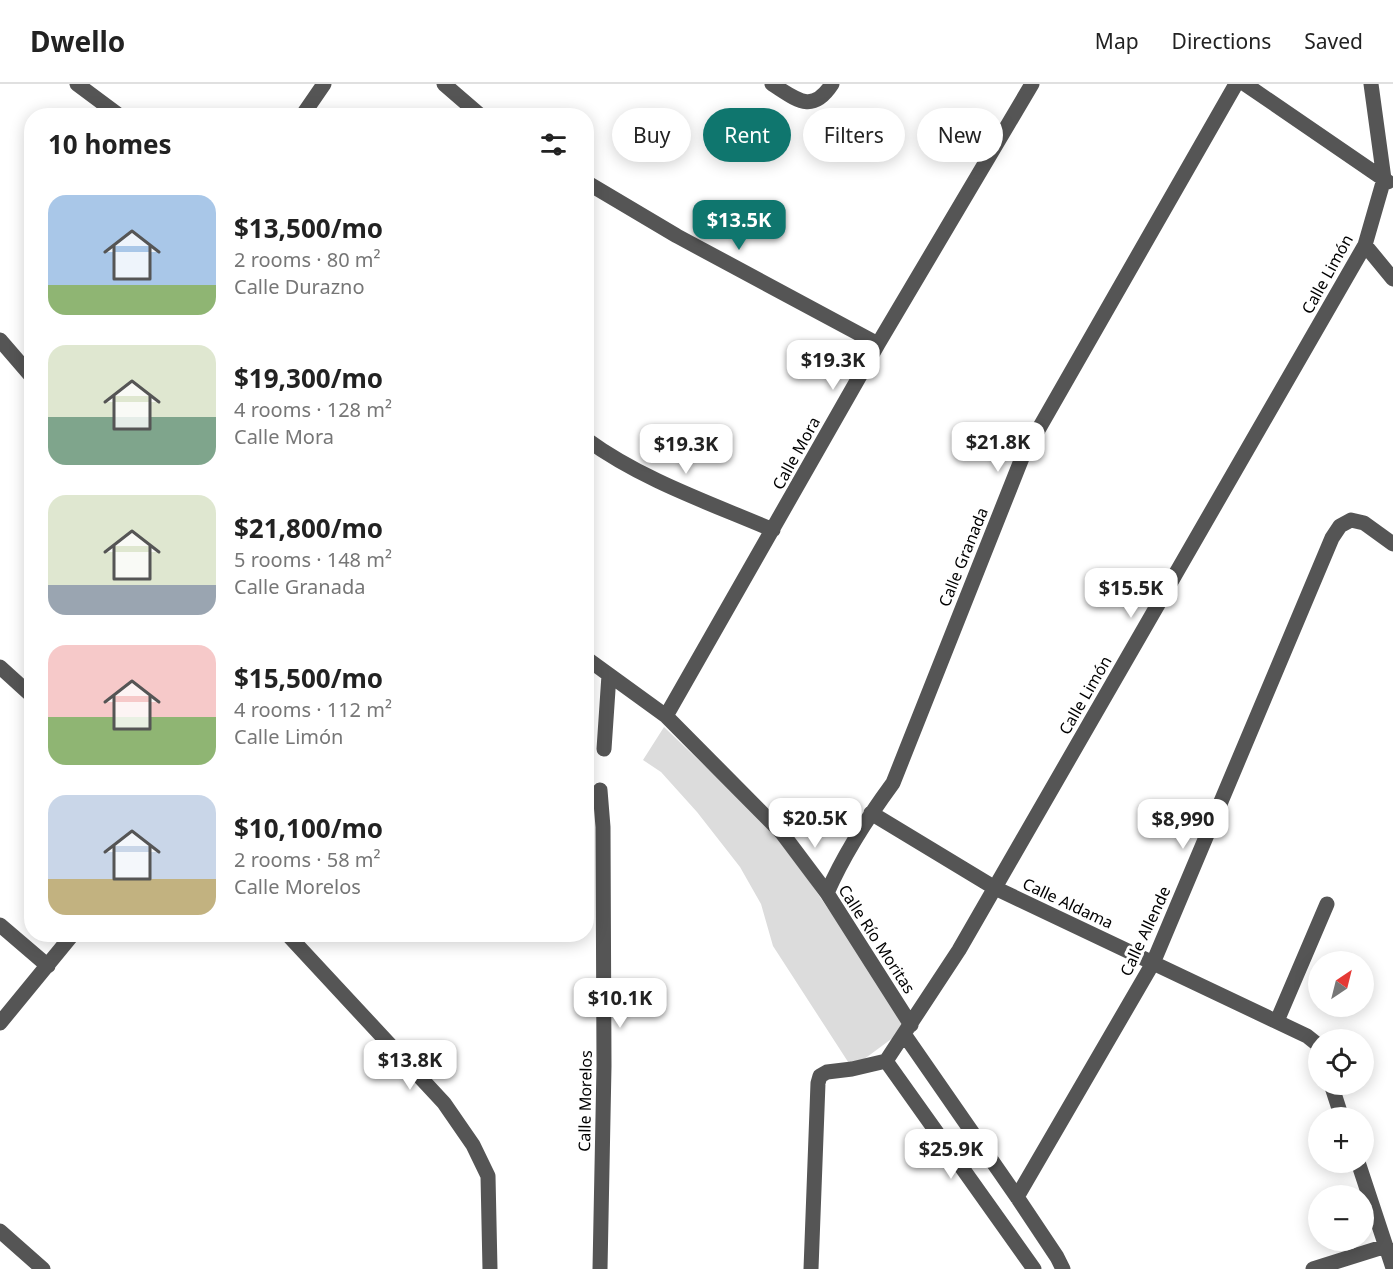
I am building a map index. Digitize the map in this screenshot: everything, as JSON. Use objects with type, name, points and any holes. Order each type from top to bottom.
[{"type":"street","points":[[77,84],[109,108]]},
{"type":"street","points":[[308,108],[324,84]]},
{"type":"street","points":[[444,84],[472,108]]},
{"type":"street","points":[[772,84],[795,99],[811,102],[824,96],[832,84]]},
{"type":"street","name":"Calle Mora","points":[[666,716],[878,344],[1032,84]]},
{"type":"street","name":"Calle Granada","points":[[827,893],[871,813],[893,783],[1022,459],[1236,84]]},
{"type":"street","points":[[1245,84],[1389,182]]},
{"type":"street","points":[[1374,86],[1389,182]]},
{"type":"street","name":"Calle Limón","points":[[886,1061],[959,950],[1365,245],[1389,182]]},
{"type":"street","points":[[594,187],[676,236],[878,344]]},
{"type":"street","points":[[1365,245],[1393,279]]},
{"type":"street","points":[[0,340],[24,368]]},
{"type":"street","points":[[594,444],[614,459],[661,482],[773,530]]},
{"type":"street","name":"Calle Allende","points":[[1017,1197],[1153,963],[1332,537],[1340,526],[1351,520],[1364,523],[1393,544]]},
{"type":"street","name":"Calle Río Moritas","points":[[594,663],[666,716],[782,833],[827,893],[907,1030],[1063,1269]]},
{"type":"street","points":[[1,669],[24,689]]},
{"type":"street","points":[[604,749],[609,675]]},
{"type":"street","name":"Calle Morelos","points":[[600,790],[603,827],[604,1066],[600,1269]]},
{"type":"street","name":"Calle Aldama","points":[[871,813],[995,888],[1308,1037]]},
{"type":"street","points":[[1277,1021],[1327,904]]},
{"type":"street","points":[[0,925],[48,966]]},
{"type":"street","points":[[0,1023],[67,942]]},
{"type":"street","points":[[294,942],[444,1103],[473,1145],[488,1176],[490,1269]]},
{"type":"street","points":[[811,1269],[820,1076],[827,1072],[886,1061],[1034,1269]]},
{"type":"street","points":[[1362,1173],[1393,1268]]},
{"type":"street","points":[[0,1231],[43,1269]]},
{"type":"street","points":[[1313,1269],[1386,1246]]},
{"type":"shaded area","points":[[664,727],[778,836],[909,1026],[852,1068],[773,946],[761,904],[740,867],[697,812],[661,772],[643,760]]}]
